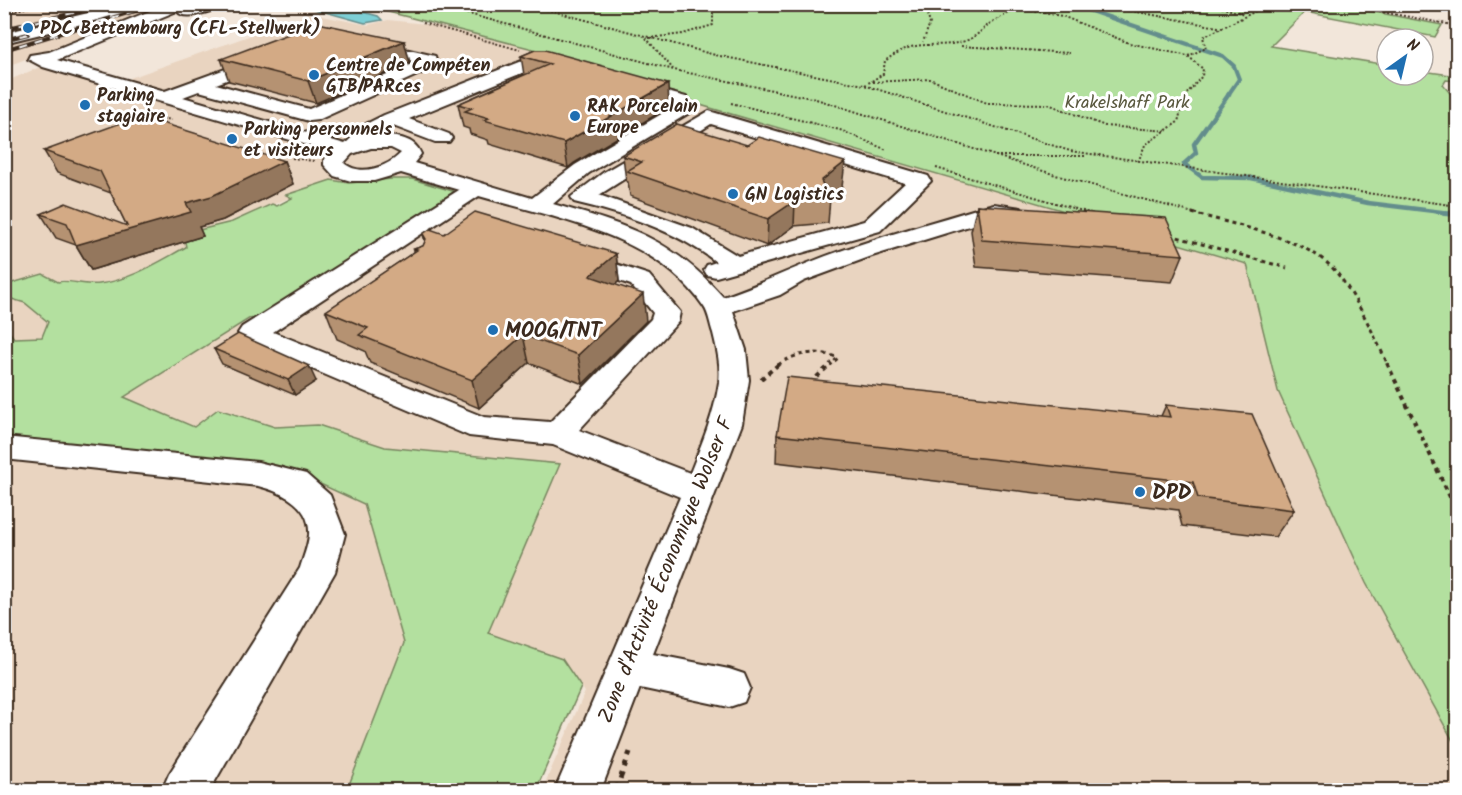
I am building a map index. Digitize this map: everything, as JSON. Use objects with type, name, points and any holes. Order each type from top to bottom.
[{"type":"lane","points":[[4,39],[143,4]]},
{"type":"lane","points":[[14,52],[178,7],[204,4]]},
{"type":"lane","points":[[178,7],[195,10],[215,4]]},
{"type":"lane","name":"Zone d'Activité Économique Wolser F","points":[[178,7],[51,59],[95,77],[201,108],[351,148],[397,154],[477,188],[560,205],[659,251],[692,277],[718,307],[732,350],[734,381],[726,424],[578,790]]},
{"type":"lane","points":[[79,21],[99,27]]},
{"type":"lane","points":[[199,85],[309,115],[318,114],[429,63],[429,60],[350,42]]},
{"type":"lane","points":[[166,98],[277,55]]},
{"type":"lane","points":[[351,148],[373,128],[478,83],[530,64],[549,64],[581,73]]},
{"type":"lane","points":[[95,77],[114,69]]},
{"type":"lane","points":[[560,205],[582,170],[687,106],[614,82]]},
{"type":"lane","points":[[415,128],[465,106]]},
{"type":"lane","points":[[165,119],[201,108]]},
{"type":"lane","points":[[560,205],[709,117],[920,181],[872,226],[692,277]]},
{"type":"lane","points":[[389,121],[442,138]]},
{"type":"lane","points":[[389,121],[397,154]]},
{"type":"lane","name":"Zone d'Activité Économique Wolser F","points":[[351,148],[334,160],[334,165],[344,173],[378,173],[397,154]]},
{"type":"lane","points":[[477,188],[252,333],[480,428],[557,434],[700,491]]},
{"type":"lane","points":[[560,205],[678,230],[714,247],[734,265]]},
{"type":"lane","points":[[718,307],[771,290],[795,276],[863,251],[994,211],[1039,215]]},
{"type":"lane","points":[[435,215],[469,225]]},
{"type":"lane","points":[[557,434],[664,322],[667,312],[640,280],[559,252]]},
{"type":"lane","points":[[377,253],[410,264]]},
{"type":"lane","points":[[4,448],[258,474],[294,483],[318,504],[327,534],[317,572],[185,790]]},
{"type":"lane","points":[[626,668],[729,688]]},
{"type":"path","points":[[4,13],[42,4]]},
{"type":"path","points":[[432,4],[674,70],[844,107],[995,156],[1264,233],[1310,251],[1327,262],[1339,276],[1374,336],[1458,514]]},
{"type":"path","points":[[527,4],[645,38],[715,55],[864,85],[989,127],[1070,151],[1458,206]]},
{"type":"path","points":[[645,38],[683,34],[707,28],[713,25],[713,12],[719,4]]},
{"type":"path","points":[[923,4],[929,18],[930,30],[923,42]]},
{"type":"path","points":[[992,4],[1062,16],[1129,43],[1188,56],[1198,62],[1203,69],[1202,76],[1185,96],[1178,122],[1169,131],[1145,145],[1138,162]]},
{"type":"path","points":[[873,82],[883,74],[885,61],[895,52],[923,42],[974,38],[987,25],[1025,4]]},
{"type":"path","points":[[1095,4],[1222,28]]},
{"type":"path","points":[[1210,4],[1245,14]]},
{"type":"path","points":[[1240,13],[1247,4]]},
{"type":"path","points":[[1188,56],[1206,48],[1203,36],[1270,4]]},
{"type":"path","points":[[1340,4],[1458,26]]},
{"type":"path","points":[[1031,10],[1054,5]]},
{"type":"path","points":[[1392,14],[1376,10],[1394,12],[1396,9]]},
{"type":"path","points":[[645,38],[674,70]]},
{"type":"path","points":[[953,41],[962,47],[1070,53]]},
{"type":"path","points":[[864,85],[873,82],[930,79],[987,103],[1048,104],[1105,126],[1169,131]]},
{"type":"path","points":[[868,141],[895,154]]},
{"type":"path","points":[[995,156],[1101,156]]},
{"type":"path","points":[[292,158],[315,161]]},
{"type":"path","points":[[925,165],[1099,215]]},
{"type":"path","points":[[1165,234],[1287,268]]},
{"type":"path","points":[[755,383],[786,359],[807,354],[834,355],[838,358],[834,364],[813,379],[808,387]]},
{"type":"shaded area","points":[[5,5],[180,5],[122,22],[5,67]]},
{"type":"shaded area","points":[[311,14],[368,25],[388,20],[435,25],[538,50],[529,55],[1247,264],[1278,391],[1366,583],[1457,748],[1457,790],[542,790],[585,692],[562,659],[488,633],[560,464],[385,447],[318,425],[275,427],[218,409],[194,427],[124,397],[250,318],[368,183],[331,180],[287,196],[292,197],[185,242],[186,247],[144,270],[114,282],[83,285],[62,280],[58,282],[43,274],[5,285],[5,82],[49,63],[133,87],[130,78]]},
{"type":"shaded area","points":[[5,297],[25,303],[48,322],[42,337],[14,338],[5,325]]},
{"type":"shaded area","points":[[4,437],[281,466],[364,504],[404,643],[347,790],[5,790]]},
{"type":"green space","name":"Krakelshaff Park","points":[[1334,4],[1442,25],[1435,37],[1435,27],[1383,27],[1305,12],[1271,46],[1375,63],[1375,87],[1435,87],[1435,73],[1457,76],[1457,81],[1446,80],[1443,85],[1450,93],[1458,94],[1457,748],[1366,583],[1278,391],[1247,264],[528,55],[537,50],[361,5]]},
{"type":"green space","points":[[412,179],[456,192],[259,321],[250,318],[124,397],[194,427],[218,409],[275,427],[318,425],[385,447],[560,464],[488,633],[562,659],[581,687],[536,790],[347,790],[404,643],[364,504],[281,466],[5,437],[4,325],[14,338],[42,337],[48,322],[25,303],[5,297],[5,285],[43,274],[58,282],[94,284],[122,279],[186,247],[185,242],[199,230],[232,222],[272,204],[277,206],[292,198],[286,195],[331,180],[349,183]]},
{"type":"water","points":[[300,5],[337,5],[378,16],[382,20],[365,23]]},
{"type":"building","points":[[318,23],[404,41],[308,81],[221,59]]},
{"type":"building","points":[[535,50],[545,50],[668,84],[564,143],[484,120],[489,118],[465,111],[472,108],[458,104],[550,64],[521,56]]},
{"type":"building","points":[[140,116],[284,161],[212,196],[186,203],[191,212],[76,245],[67,223],[41,214],[66,203],[127,226],[100,171],[44,151]]},
{"type":"building","points":[[677,124],[747,145],[759,137],[845,162],[821,181],[830,198],[795,201],[768,219],[627,171],[642,162],[623,156]]},
{"type":"building","points":[[977,205],[1166,218],[1183,255],[982,240]]},
{"type":"building","name":"MOOG/TNT","points":[[475,212],[614,253],[616,254],[590,276],[643,294],[578,355],[523,335],[472,380],[359,335],[368,328],[326,311],[417,250],[414,249],[423,246],[426,239],[423,234],[430,229],[444,234]]},
{"type":"building","points":[[238,334],[309,366],[288,380],[214,349]]},
{"type":"building","points":[[787,377],[1170,417],[1166,405],[1252,414],[1294,510],[1198,498],[1193,482],[777,435]]},
{"type":"waterway","points":[[1070,4],[1223,56],[1234,66],[1239,79],[1228,95]]},
{"type":"waterway","points":[[1229,94],[1194,144],[1196,153],[1184,164],[1202,177],[1251,178],[1368,203],[1458,214],[1444,213]]},
{"type":"railway","points":[[4,6],[9,4]]},
{"type":"railway","points":[[4,29],[112,4]]},
{"type":"railway","points":[[4,50],[158,4]]},
{"type":"railway","points":[[4,40],[28,34]]},
{"type":"place","name":"PDC Bettembourg (CFL-Stellwerk)","points":[[28,28]]},
{"type":"place","name":"Centre de Compéten GTB/PARces","points":[[314,75]]},
{"type":"place","name":"Parking stagiaire","points":[[85,105]]},
{"type":"place","name":"RAK Porcelain Europe","points":[[575,116]]},
{"type":"place","name":"Parking personnels et visiteurs","points":[[232,139]]},
{"type":"place","name":"GN Logistics","points":[[733,194]]},
{"type":"place","name":"MOOG/TNT","points":[[493,330]]},
{"type":"place","name":"DPD","points":[[1140,492]]}]
